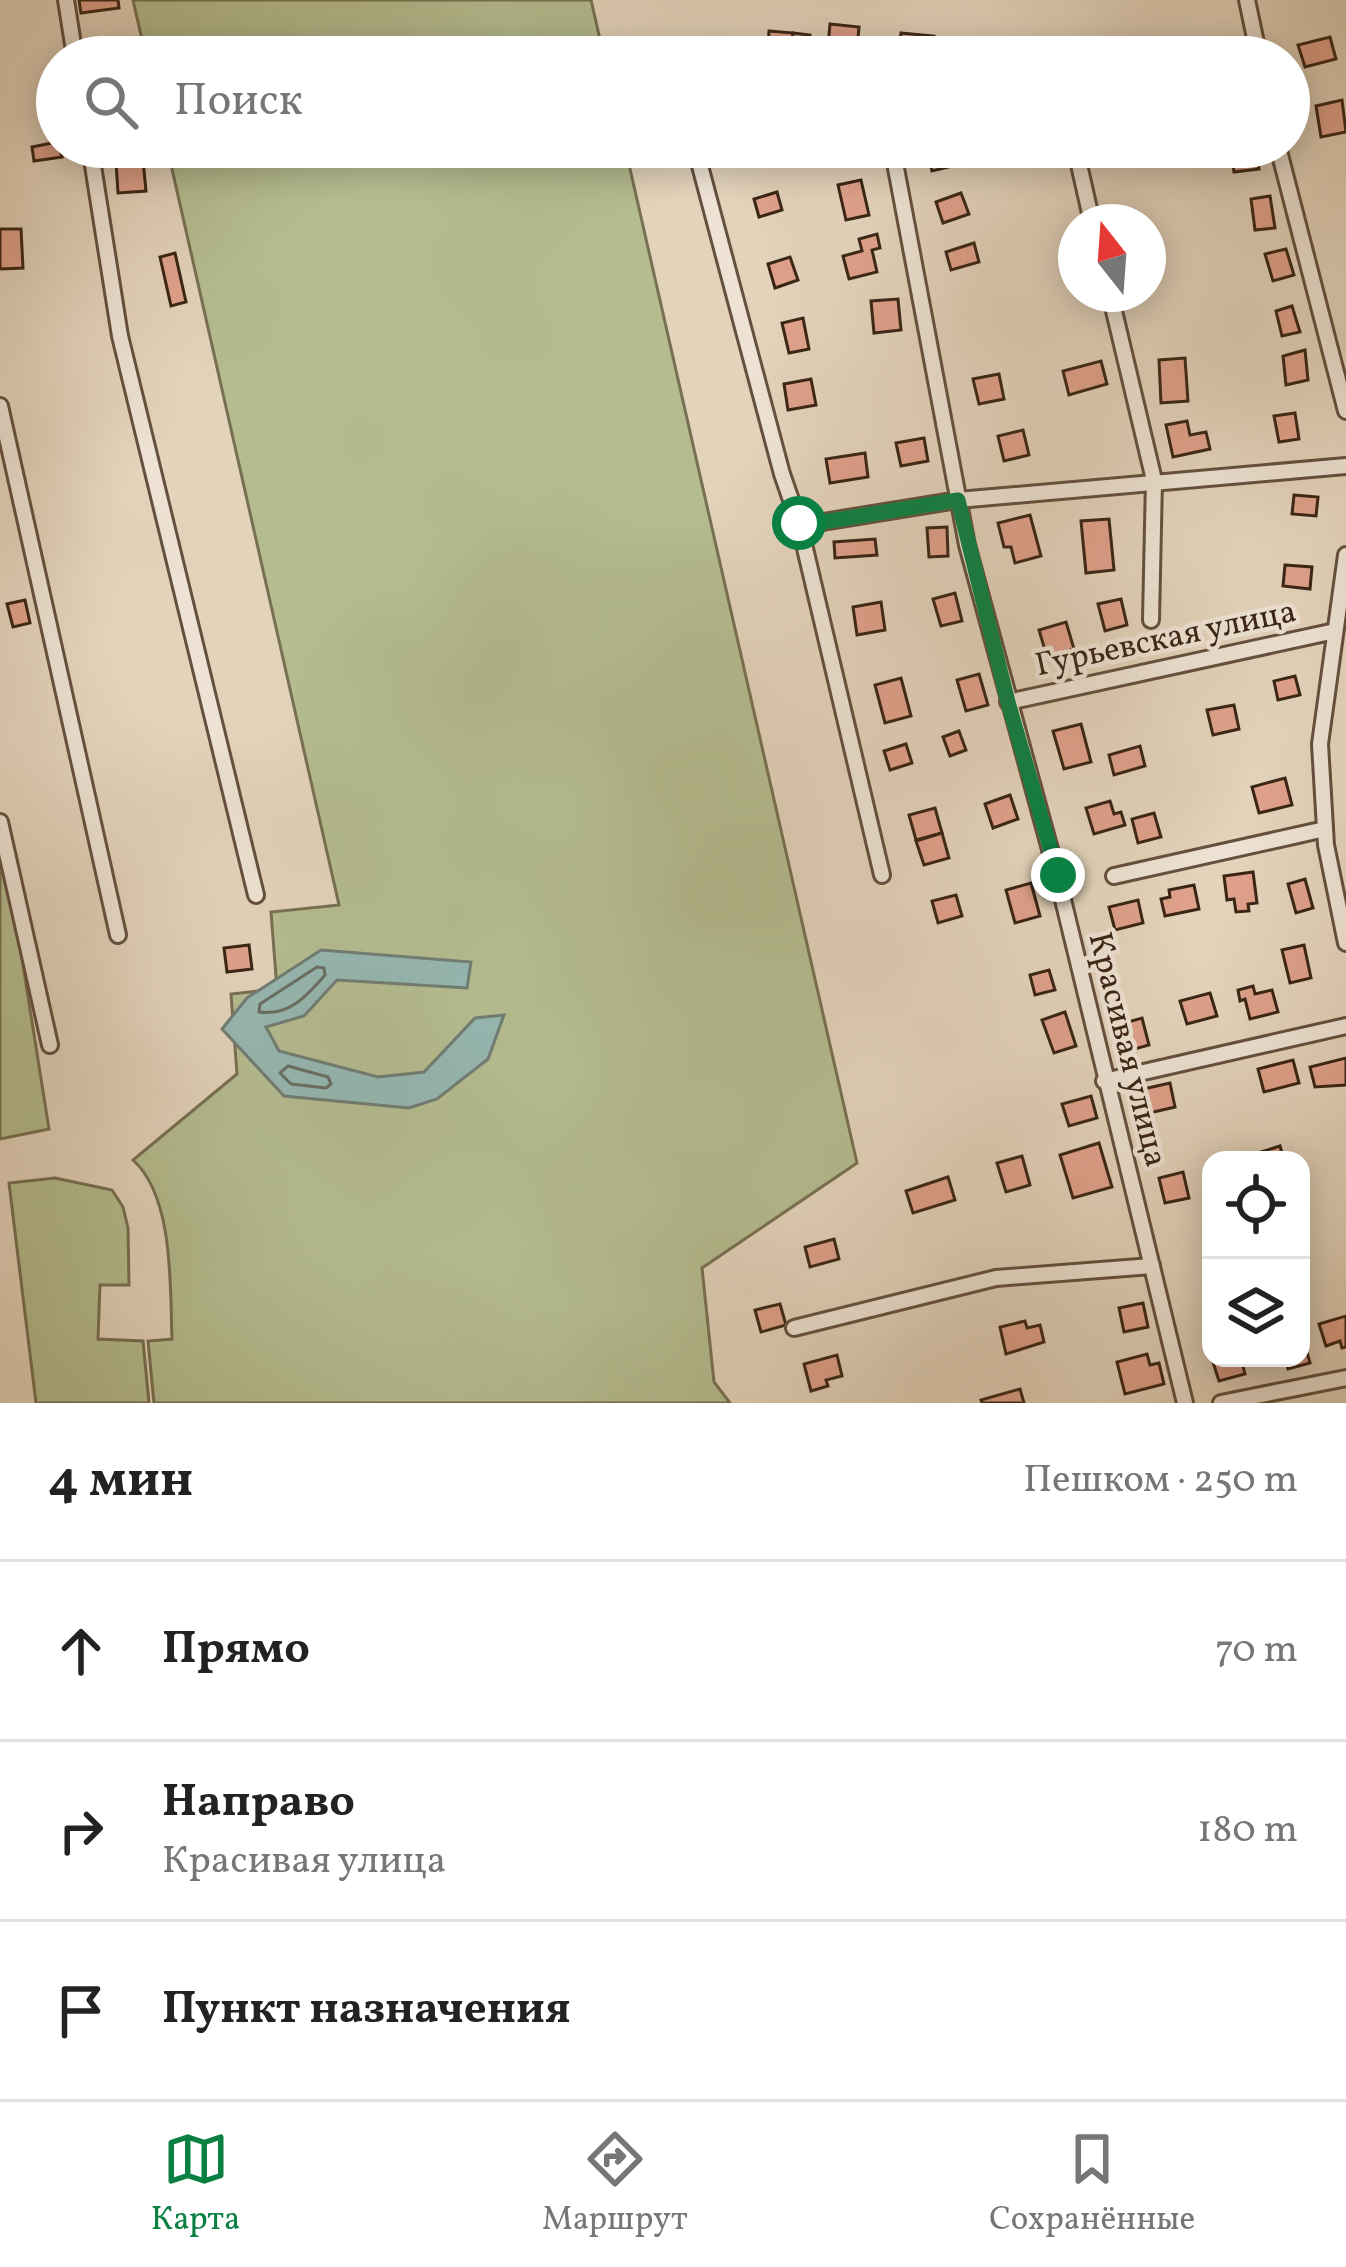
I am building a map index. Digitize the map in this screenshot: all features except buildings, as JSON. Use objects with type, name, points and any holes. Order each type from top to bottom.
[{"type":"street","points":[[66,0],[72,36]]},
{"type":"street","points":[[1247,0],[1255,36]]},
{"type":"street","points":[[93,168],[120,336],[256,896]]},
{"type":"street","points":[[701,168],[799,523],[882,875]]},
{"type":"street","name":"Красивая улица","points":[[896,168],[958,500],[1008,702],[1058,875],[1104,1082],[1185,1403]]},
{"type":"street","points":[[1080,168],[1088,204]]},
{"type":"street","points":[[1283,168],[1346,411]]},
{"type":"street","points":[[1114,312],[1154,480],[1151,620]]},
{"type":"street","points":[[0,406],[118,934]]},
{"type":"street","points":[[799,523],[958,500],[1346,466]]},
{"type":"street","points":[[1346,555],[1320,744],[1326,837],[1346,943]]},
{"type":"street","name":"Гурьевская улица","points":[[1008,702],[1335,631]]},
{"type":"street","points":[[0,822],[50,1045]]},
{"type":"street","points":[[1114,876],[1326,837],[1346,846]]},
{"type":"street","points":[[1104,1082],[1346,1026]]},
{"type":"street","points":[[794,1328],[996,1279],[1152,1266]]},
{"type":"street","points":[[1221,1403],[1346,1378]]},
{"type":"green space","points":[[133,0],[591,0],[599,36],[141,36]]},
{"type":"green space","points":[[172,168],[630,168],[857,1163],[702,1268],[714,1382],[730,1403],[154,1403],[148,1341],[172,1339],[170,1269],[156,1196],[133,1160],[237,1074],[231,994],[277,989],[271,912],[339,905]]},
{"type":"green space","points":[[0,820],[49,1129],[0,1139]]},
{"type":"green space","points":[[55,1178],[112,1190],[123,1207],[129,1285],[100,1285],[98,1339],[143,1341],[149,1403],[36,1403],[9,1183]]},
{"type":"water","points":[[321,950],[471,962],[467,988],[337,980],[304,1016],[266,1027],[279,1051],[378,1077],[424,1072],[475,1018],[504,1015],[488,1059],[437,1099],[409,1108],[284,1096],[222,1029],[247,998]]},
{"type":"route","points":[[799,523],[958,500],[1008,702],[1058,875]]}]
